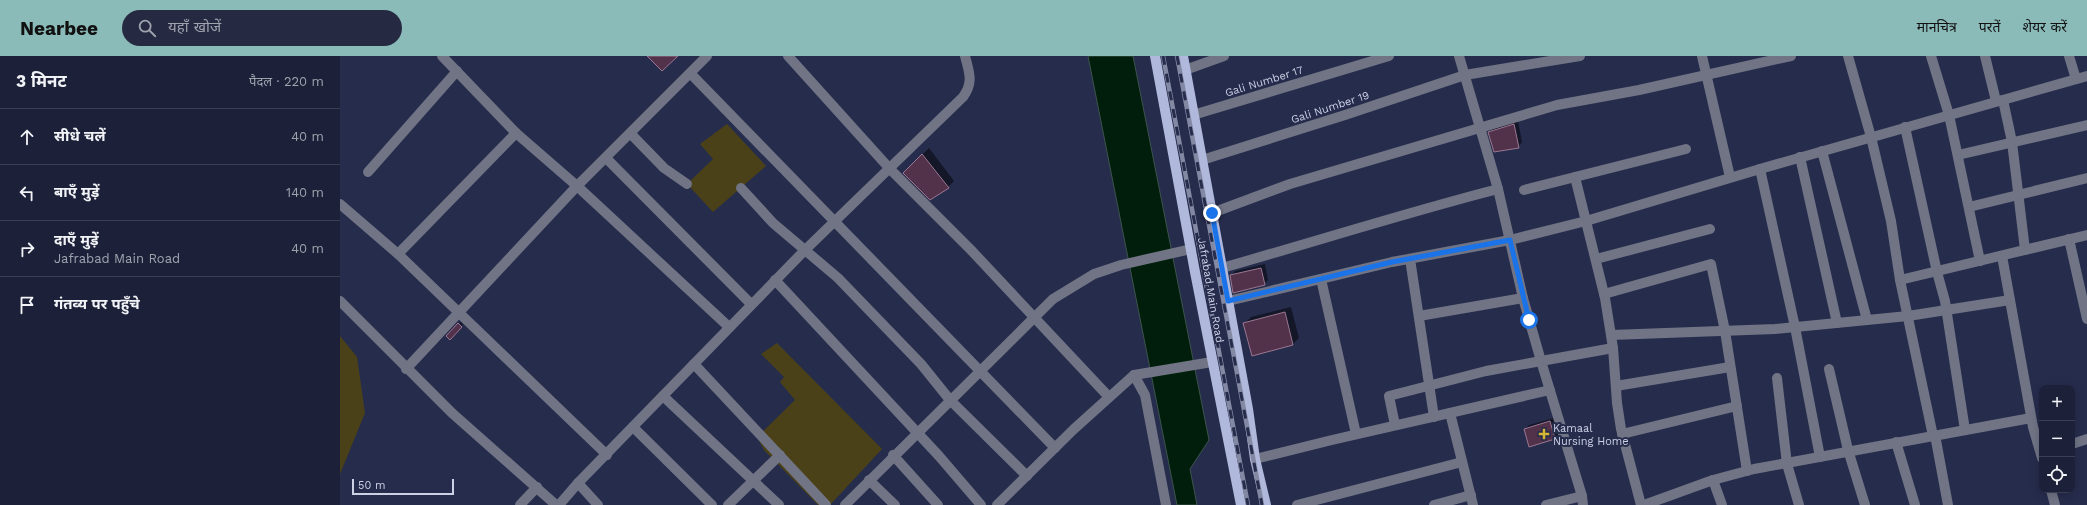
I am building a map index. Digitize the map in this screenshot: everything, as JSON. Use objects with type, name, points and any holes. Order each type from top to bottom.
[{"type":"main road","name":"Jafrabad Main Road","points":[[1155,56],[1212,362],[1241,505]]},
{"type":"main road","name":"Jafrabad Main Road","points":[[1182,56],[1248,409],[1255,459],[1266,505]]},
{"type":"street","points":[[442,56],[516,133],[577,186],[729,327]]},
{"type":"street","points":[[406,369],[577,186],[691,74],[707,56]]},
{"type":"street","points":[[788,56],[890,169],[971,250],[1108,396]]},
{"type":"street","points":[[560,505],[578,483],[607,455],[751,304],[954,107],[969,89],[970,75],[965,56]]},
{"type":"street","points":[[1185,70],[1224,56]]},
{"type":"street","name":"Gali Number 17","points":[[1193,115],[1389,56]]},
{"type":"street","points":[[1459,56],[1498,189],[1523,298],[1540,361],[1582,500],[1546,505]]},
{"type":"street","name":"Gali Number 19","points":[[1202,160],[1465,75],[1580,56]]},
{"type":"street","points":[[1702,56],[1730,177]]},
{"type":"street","points":[[1212,213],[1290,184],[1556,104],[1639,90],[1791,56]]},
{"type":"street","points":[[1848,56],[1871,137],[1891,221],[1900,280],[1948,505]]},
{"type":"street","points":[[1931,56],[1949,115],[1980,261]]},
{"type":"street","points":[[1985,56],[2012,142],[2025,250]]},
{"type":"street","points":[[2069,56],[2076,79]]},
{"type":"street","points":[[368,172],[456,71]]},
{"type":"street","points":[[691,74],[834,223],[981,370],[1055,448]]},
{"type":"street","points":[[1228,301],[1410,259],[1510,240],[1586,221],[1730,177],[2087,76]]},
{"type":"street","points":[[1958,155],[2087,125]]},
{"type":"street","points":[[1905,127],[1937,272],[1948,311],[1965,430]]},
{"type":"street","points":[[398,254],[516,133]]},
{"type":"street","points":[[631,134],[664,168],[687,184]]},
{"type":"street","points":[[1524,190],[1686,149]]},
{"type":"street","points":[[1822,151],[1867,320]]},
{"type":"street","points":[[1800,157],[1837,323]]},
{"type":"street","points":[[606,158],[751,304]]},
{"type":"street","points":[[1760,169],[1795,327],[1820,457]]},
{"type":"street","points":[[1575,177],[1604,294],[1613,348],[1622,434],[1642,505],[1662,502],[1713,480],[1747,471],[1787,464],[1848,450],[2031,418]]},
{"type":"street","points":[[1969,206],[2087,178]]},
{"type":"street","points":[[740,188],[773,223],[804,251],[838,278],[920,364],[950,400],[1027,476]]},
{"type":"street","points":[[1222,268],[1370,226],[1425,208],[1498,189]]},
{"type":"street","points":[[340,204],[398,254],[607,455]]},
{"type":"street","points":[[1596,259],[1710,229]]},
{"type":"street","points":[[1900,280],[2087,235]]},
{"type":"street","points":[[2069,239],[2087,319]]},
{"type":"street","points":[[845,505],[893,455],[1053,298],[1070,286],[1094,274],[1121,265],[1180,252],[1191,248]]},
{"type":"street","points":[[2002,256],[2031,418],[2039,447]]},
{"type":"street","points":[[1410,259],[1434,417]]},
{"type":"street","points":[[1604,294],[1711,264],[1725,331],[1747,471]]},
{"type":"street","points":[[1321,279],[1356,434]]},
{"type":"street","points":[[775,280],[939,456],[981,505]]},
{"type":"street","points":[[1419,316],[1523,298]]},
{"type":"street","points":[[1611,335],[1795,327],[1948,311],[2010,300]]},
{"type":"street","points":[[340,301],[406,369],[452,413],[556,505]]},
{"type":"street","points":[[1395,425],[1389,396],[1486,371],[1613,348]]},
{"type":"street","points":[[997,505],[1108,396],[1134,375],[1212,362]]},
{"type":"street","points":[[694,364],[826,505]]},
{"type":"street","points":[[1616,386],[1730,367]]},
{"type":"street","points":[[1829,370],[1848,450],[1865,505]]},
{"type":"street","points":[[1134,375],[1145,395],[1166,505]]},
{"type":"street","points":[[1777,378],[1787,464],[1799,505]]},
{"type":"street","points":[[1255,459],[1356,434],[1550,390]]},
{"type":"street","points":[[663,396],[779,505]]},
{"type":"street","points":[[1622,434],[1736,406]]},
{"type":"street","points":[[1434,505],[1472,500],[1450,413]]},
{"type":"street","points":[[633,427],[712,505]]},
{"type":"street","points":[[2075,443],[2087,439]]},
{"type":"street","points":[[1896,442],[1915,505]]},
{"type":"street","points":[[728,505],[780,455]]},
{"type":"street","points":[[893,455],[938,505]]},
{"type":"street","points":[[1297,505],[1462,462]]},
{"type":"street","points":[[869,480],[895,505]]},
{"type":"street","points":[[1713,480],[1722,505]]},
{"type":"street","points":[[578,483],[598,505]]},
{"type":"street","points":[[520,505],[536,487]]},
{"type":"street","points":[[2052,493],[2056,505]]},
{"type":"shaded area","points":[[1088,56],[1133,56],[1209,440],[1190,469],[1197,505],[1177,505]]},
{"type":"shaded area","points":[[727,124],[766,166],[713,212],[687,184],[713,159],[700,144]]},
{"type":"shaded area","points":[[340,336],[357,357],[365,413],[340,474]]},
{"type":"shaded area","points":[[777,343],[882,449],[830,505],[818,505],[764,450],[757,437],[795,400],[780,382],[784,377],[761,354]]},
{"type":"building","points":[[647,56],[678,56],[662,71]]},
{"type":"building","points":[[1514,124],[1519,148],[1494,152],[1488,132]]},
{"type":"building","points":[[922,154],[949,188],[930,200],[903,173]]},
{"type":"building","points":[[1261,268],[1265,285],[1233,293],[1230,275]]},
{"type":"building","points":[[1285,312],[1293,345],[1252,356],[1243,323]]},
{"type":"building","points":[[458,323],[462,327],[450,340],[446,336]]},
{"type":"building","points":[[1550,421],[1555,439],[1529,447],[1524,429]]},
{"type":"railway","points":[[1163,56],[1248,505]]},
{"type":"railway","points":[[1177,56],[1262,505]]},
{"type":"place","name":"Kamaal Nursing Home","points":[[1544,434]]},
{"type":"route","points":[[1212,213],[1228,301],[1392,262],[1510,240],[1529,320]]}]
